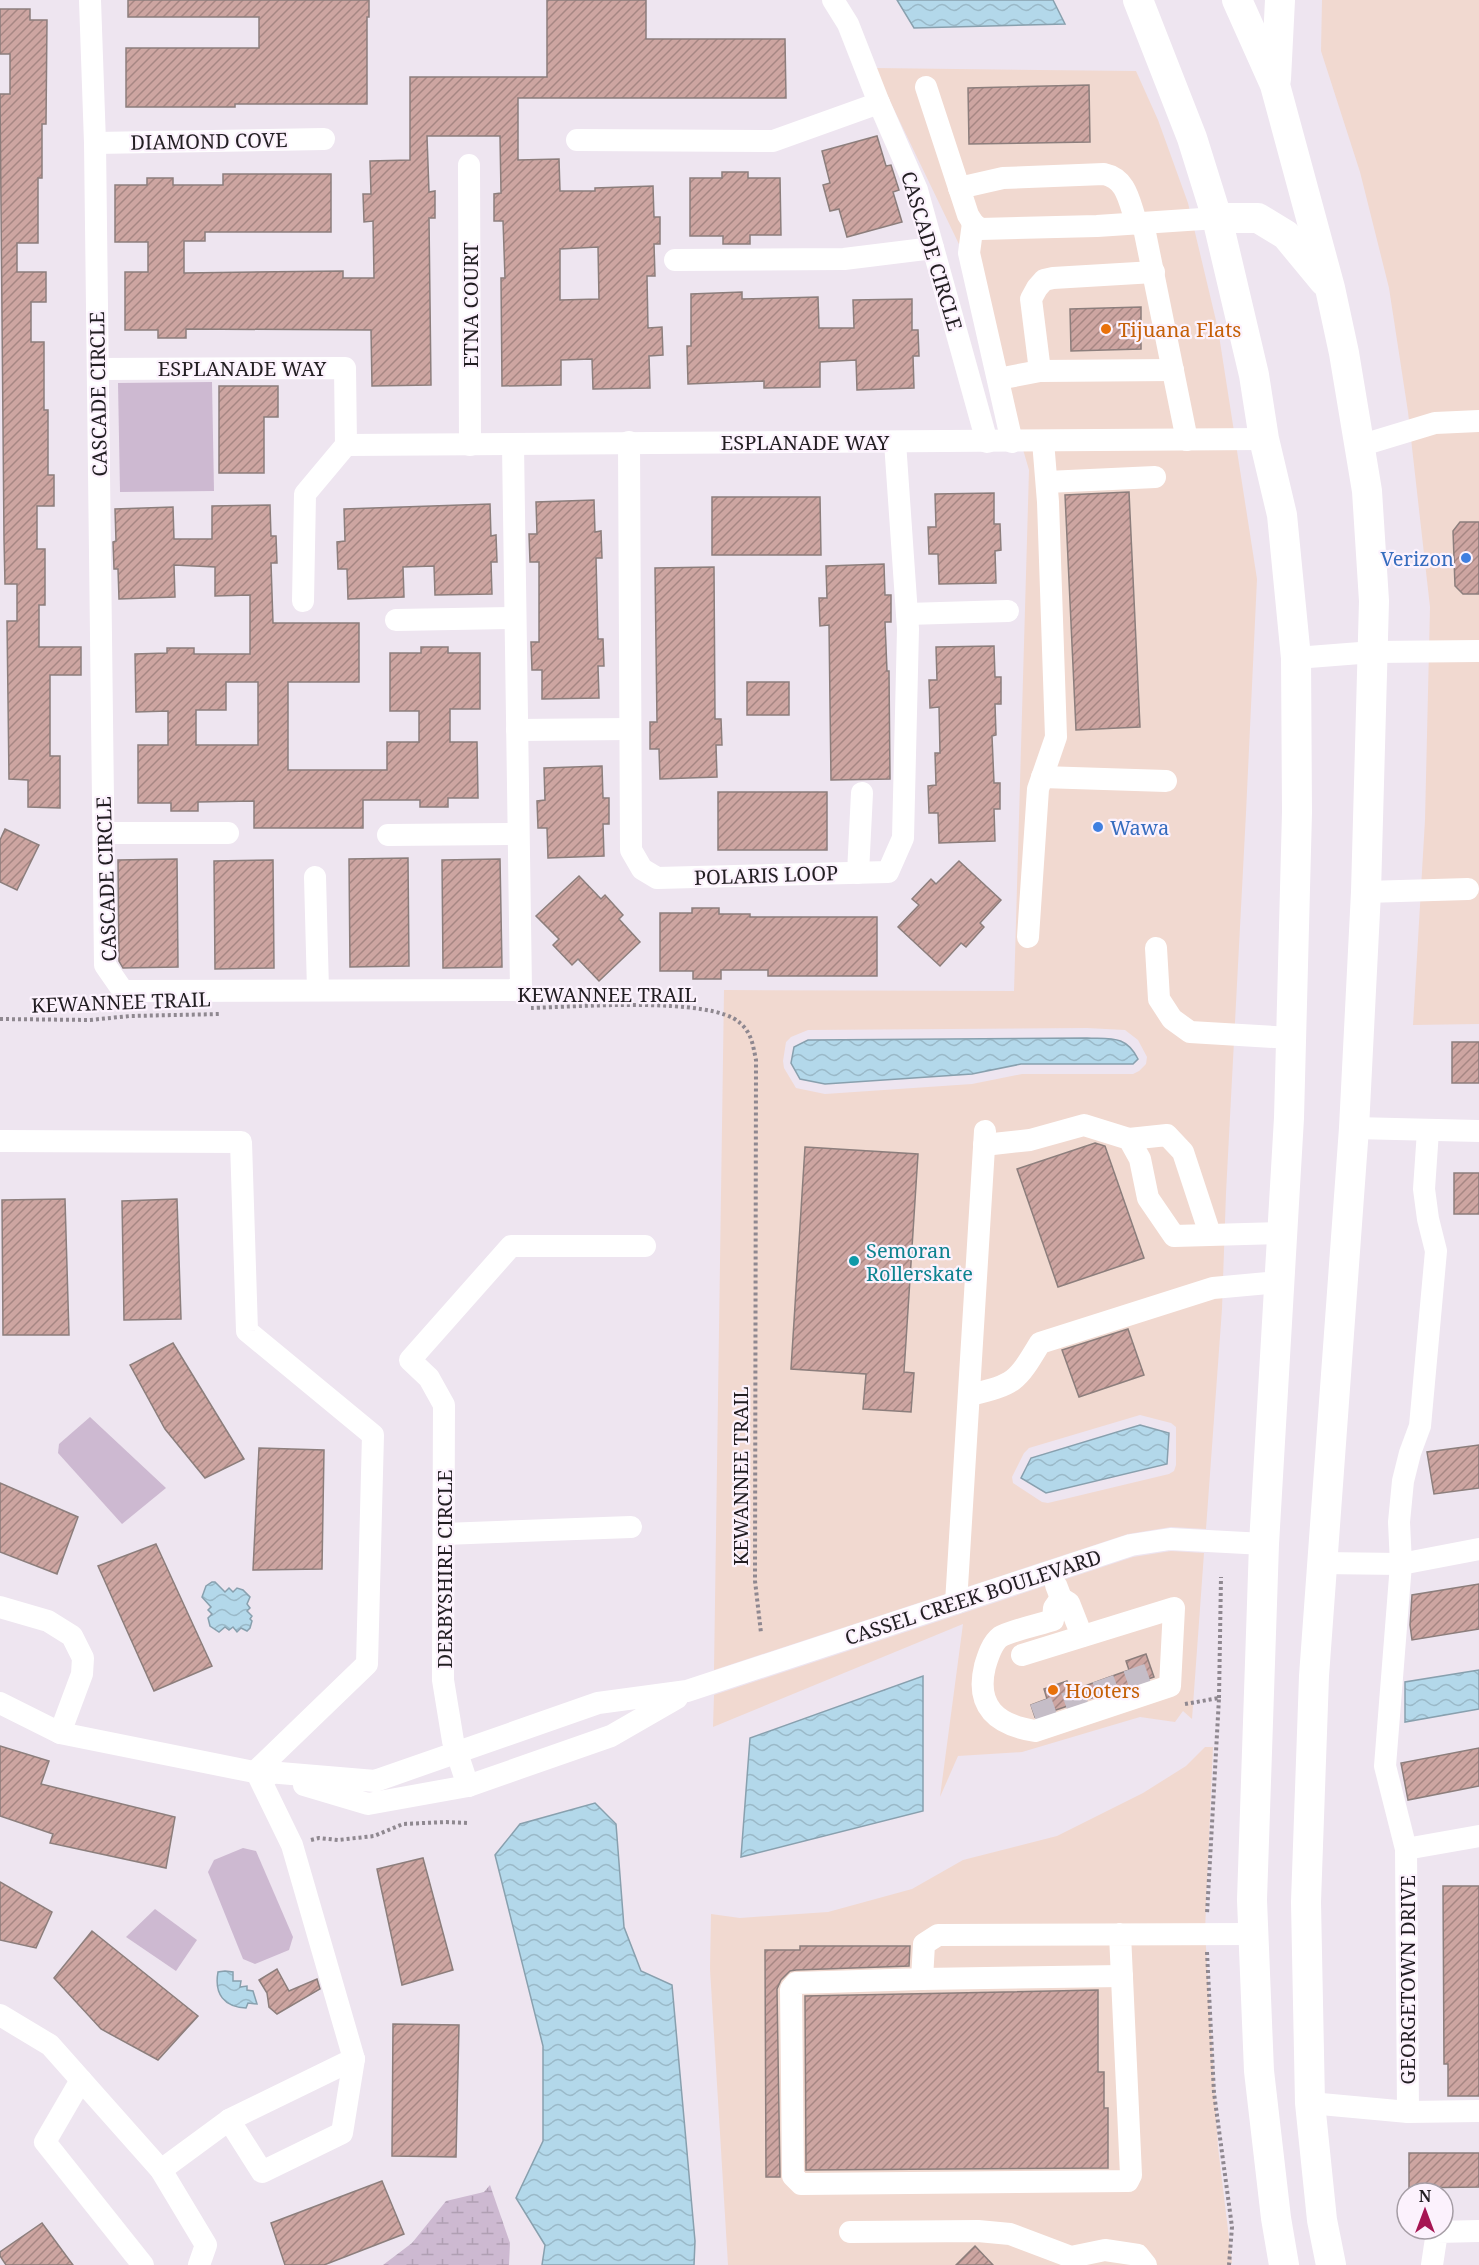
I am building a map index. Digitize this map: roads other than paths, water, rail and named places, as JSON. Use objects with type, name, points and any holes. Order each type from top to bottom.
[{"type":"main road","points":[[1138,0],[1192,138],[1217,218],[1254,375],[1264,439],[1282,515],[1296,657],[1297,812],[1289,1118],[1264,1544],[1252,1900],[1259,2072],[1276,2218],[1284,2265]]},
{"type":"main road","points":[[1237,0],[1275,84],[1330,288],[1344,353],[1367,491],[1374,601],[1366,892],[1354,1128],[1314,1676],[1306,1902],[1310,2103],[1322,2220],[1331,2265]]},
{"type":"main road","points":[[1275,84],[1280,0]]},
{"type":"main road","points":[[1217,218],[1258,218],[1286,235],[1330,288]]},
{"type":"street","name":"CASCADE CIRCLE","points":[[90,0],[95,143],[105,965],[123,991],[521,990],[513,445]]},
{"type":"street","name":"CASCADE CIRCLE","points":[[833,0],[848,24],[917,190],[987,442]]},
{"type":"street","points":[[926,87],[959,188],[973,223],[980,229],[1140,224],[1217,218]]},
{"type":"street","points":[[577,140],[773,141],[879,103]]},
{"type":"street","name":"DIAMOND COVE","points":[[95,143],[324,139]]},
{"type":"street","name":"ETNA COURT","points":[[469,165],[470,445]]},
{"type":"street","points":[[959,188],[1003,178],[1104,174],[1115,177],[1123,184],[1140,224],[1154,273],[1187,440]]},
{"type":"street","points":[[973,223],[969,254],[1012,442]]},
{"type":"street","points":[[675,260],[844,260],[933,248]]},
{"type":"street","points":[[1040,371],[1031,299],[1044,280],[1154,273]]},
{"type":"street","name":"ESPLANADE WAY","points":[[98,369],[345,368],[346,446],[629,442],[1012,442],[1264,439]]},
{"type":"street","points":[[998,379],[1040,371],[1173,370]]},
{"type":"street","points":[[1359,446],[1435,423],[1479,421]]},
{"type":"street","points":[[1028,937],[1038,789],[1056,737],[1047,482],[1043,441]]},
{"type":"street","name":"POLARIS LOOP","points":[[629,442],[631,850],[642,869],[657,878],[888,872],[903,838],[907,614],[895,442]]},
{"type":"street","points":[[303,601],[305,494],[346,446]]},
{"type":"street","points":[[1047,482],[1155,477]]},
{"type":"street","points":[[907,614],[1008,611]]},
{"type":"street","points":[[396,620],[515,618]]},
{"type":"street","points":[[1296,657],[1373,652],[1479,651]]},
{"type":"street","points":[[517,730],[630,729]]},
{"type":"street","points":[[1042,777],[1166,781]]},
{"type":"street","points":[[858,873],[862,793]]},
{"type":"street","points":[[104,833],[228,833]]},
{"type":"street","points":[[388,836],[519,834]]},
{"type":"street","points":[[315,877],[318,990]]},
{"type":"street","points":[[1366,892],[1468,889]]},
{"type":"street","points":[[1156,948],[1159,999],[1172,1019],[1190,1032],[1291,1038]]},
{"type":"street","points":[[956,1603],[985,1138],[1030,1140],[1084,1125],[1129,1139],[1167,1135],[1183,1152],[1210,1233]]},
{"type":"street","points":[[1354,1128],[1479,1131]]},
{"type":"street","name":"GEORGETOWN DRIVE","points":[[1408,2112],[1406,1849],[1385,1766],[1401,1564],[1399,1522],[1403,1481],[1420,1426],[1436,1251],[1428,1220],[1424,1189],[1428,1131]]},
{"type":"street","points":[[1129,1139],[1140,1159],[1148,1198],[1174,1236],[1210,1233],[1282,1233]]},
{"type":"street","points":[[0,1141],[241,1142],[247,1331],[373,1435],[367,1664],[256,1771]]},
{"type":"street","name":"DERBYSHIRE CIRCLE","points":[[468,1786],[457,1754],[446,1708],[443,1680],[444,1406],[429,1378],[410,1360],[511,1246],[645,1246]]},
{"type":"street","points":[[970,1395],[1006,1386],[1023,1372],[1040,1342],[1213,1288],[1279,1282]]},
{"type":"street","points":[[444,1534],[631,1527]]},
{"type":"street","name":"CASSEL CREEK BOULEVARD","points":[[256,1771],[375,1781],[598,1703],[687,1691],[1131,1545],[1170,1539],[1264,1544]]},
{"type":"street","points":[[1322,1563],[1401,1564],[1479,1549]]},
{"type":"street","points":[[1051,1571],[1060,1598],[1069,1603],[1082,1636]]},
{"type":"street","points":[[1022,1655],[1174,1608],[1162,1672],[1170,1686],[1035,1731],[1015,1728],[995,1717],[985,1701],[982,1680],[991,1649],[1000,1637],[1053,1620],[1054,1608],[1060,1598]]},
{"type":"street","points":[[0,1607],[48,1621],[72,1636],[83,1658],[82,1674],[60,1733]]},
{"type":"street","points":[[987,1659],[1002,1707],[1021,1719],[1034,1715]]},
{"type":"street","name":"CASSEL CREEK BOULEVARD","points":[[256,1771],[368,1803],[468,1786],[610,1736],[687,1691]]},
{"type":"street","points":[[0,1703],[60,1733],[256,1771]]},
{"type":"street","points":[[229,2120],[262,2172],[342,2133],[354,2059],[292,1845],[256,1771]]},
{"type":"street","name":"GEORGETOWN DRIVE","points":[[1406,1849],[1479,1836]]},
{"type":"street","points":[[1120,1934],[1122,1976],[1131,2175],[1128,2181],[801,2184],[793,2176],[791,1989],[796,1983],[1122,1976]]},
{"type":"street","points":[[922,1979],[924,1944],[938,1935],[1254,1934]]},
{"type":"street","points":[[0,2015],[50,2045],[161,2170],[206,2245],[199,2265]]},
{"type":"street","points":[[161,2170],[229,2120],[354,2059]]},
{"type":"street","points":[[81,2080],[45,2142],[143,2265]]},
{"type":"street","name":"GEORGETOWN DRIVE","points":[[1310,2103],[1408,2112],[1479,2111]]},
{"type":"street","points":[[850,2232],[978,2231],[1010,2234],[1073,2261],[1105,2250],[1138,2255],[1146,2265]]},
{"type":"street","points":[[1432,2265],[1437,2232],[1479,2231]]},
{"type":"water","points":[[897,0],[1053,0],[1065,24],[914,28]]},
{"type":"water","points":[[1087,1038],[1123,1042],[1138,1059],[1133,1064],[1021,1064],[972,1074],[825,1084],[800,1079],[791,1063],[794,1047],[808,1040]]},
{"type":"water","points":[[1140,1425],[1169,1433],[1167,1464],[1046,1493],[1021,1478],[1031,1458]]},
{"type":"water","points":[[215,1582],[225,1592],[229,1588],[233,1592],[237,1588],[250,1597],[247,1604],[250,1608],[247,1611],[252,1616],[250,1619],[252,1621],[247,1631],[241,1628],[237,1632],[233,1627],[229,1630],[225,1627],[219,1632],[210,1626],[208,1618],[212,1614],[208,1610],[211,1607],[202,1597],[206,1586]]},
{"type":"water","points":[[1479,1670],[1479,1709],[1405,1722],[1405,1682]]},
{"type":"water","points":[[923,1676],[923,1811],[741,1857],[750,1738]]},
{"type":"water","points":[[595,1803],[616,1824],[624,1927],[641,1971],[672,1985],[695,2241],[694,2265],[542,2265],[545,2245],[516,2198],[543,2141],[543,2046],[495,1855],[520,1824]]},
{"type":"water","points":[[218,1972],[233,1972],[233,1981],[241,1981],[240,1987],[247,1986],[247,1990],[253,1991],[257,2004],[248,2003],[246,2008],[238,2007],[222,1998],[217,1980]]},
{"type":"tunnel","points":[[1034,1715],[1152,1673]]},
{"type":"place","name":"Tijuana Flats","points":[[1106,329]]},
{"type":"place","name":"Verizon","points":[[1466,558]]},
{"type":"place","name":"Wawa","points":[[1098,827]]},
{"type":"place","name":"Semoran Rollerskate","points":[[854,1261]]},
{"type":"place","name":"Hooters","points":[[1053,1690]]}]
